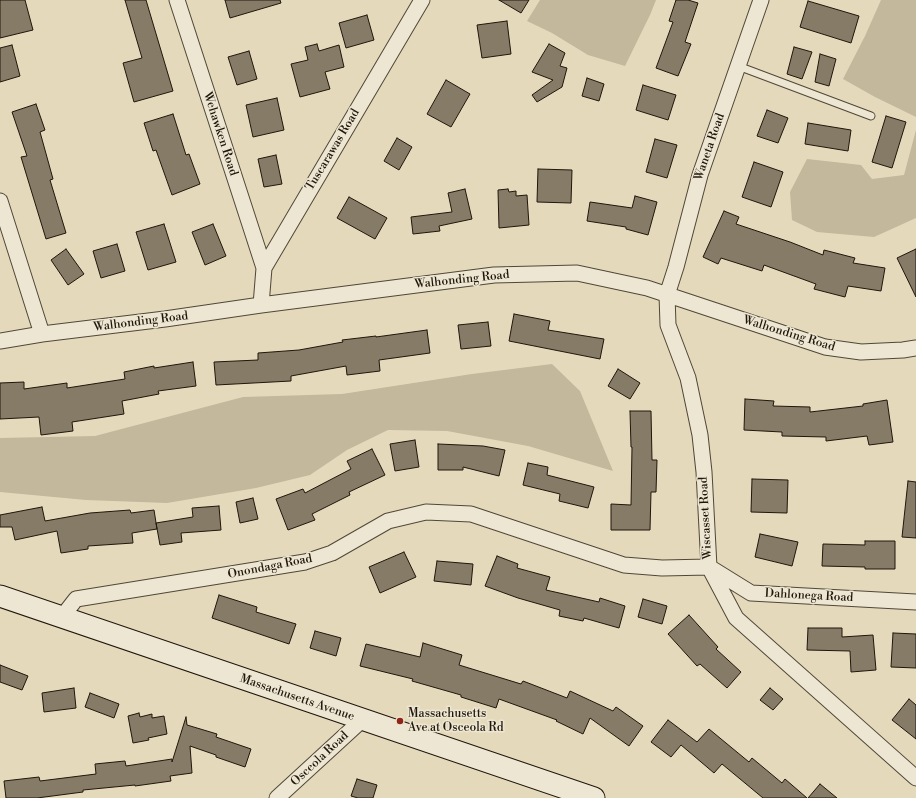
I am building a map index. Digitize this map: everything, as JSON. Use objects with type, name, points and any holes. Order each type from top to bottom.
[{"type":"main road","name":"Massachusetts Avenue","points":[[0,596],[594,798]]},
{"type":"street","name":"Wehawken Road","points":[[176,0],[264,268]]},
{"type":"street","name":"Tuscarawas Road","points":[[261,305],[264,268],[422,0]]},
{"type":"street","name":"Waneta Road","points":[[667,295],[676,267],[700,175],[761,0]]},
{"type":"street","points":[[0,201],[42,334]]},
{"type":"street","name":"Walhonding Road","points":[[0,341],[42,334],[494,275],[577,273],[647,288],[825,347],[861,352],[916,348]]},
{"type":"street","name":"Wiscasset Road","points":[[667,295],[668,325],[688,378],[700,435],[704,472],[708,567],[736,618],[916,778]]},
{"type":"street","name":"Onondaga Road","points":[[62,617],[76,599],[305,562],[332,553],[388,521],[426,512],[471,514],[624,565],[662,568],[708,567]]},
{"type":"street","name":"Dahlonega Road","points":[[708,567],[751,593],[916,602]]},
{"type":"street","name":"Osceola Road","points":[[277,798],[362,720]]},
{"type":"lane","points":[[738,66],[871,116]]},
{"type":"shaded area","points":[[540,0],[656,0],[625,66],[588,55],[552,33],[527,21]]},
{"type":"shaded area","points":[[881,0],[916,0],[916,117],[843,79]]},
{"type":"shaded area","points":[[916,130],[916,218],[874,237],[817,232],[792,220],[790,192],[807,159],[861,165],[872,179],[904,175]]},
{"type":"shaded area","points":[[552,364],[580,391],[613,471],[528,446],[447,431],[388,430],[347,450],[310,475],[256,488],[167,503],[86,500],[0,492],[0,438],[95,436],[243,397],[342,394],[472,374]]},
{"type":"building","points":[[0,0],[25,0],[33,30],[0,38]]},
{"type":"building","points":[[125,0],[146,0],[173,91],[134,102],[123,63],[142,58]]},
{"type":"building","points":[[225,0],[280,0],[281,3],[230,18]]},
{"type":"building","points":[[499,0],[529,0],[521,13]]},
{"type":"building","points":[[676,0],[688,0],[698,3],[685,42],[691,44],[678,76],[656,68],[673,22],[669,21]]},
{"type":"building","points":[[808,1],[859,16],[851,43],[800,27]]},
{"type":"building","points":[[367,15],[374,40],[346,48],[339,23]]},
{"type":"building","points":[[507,21],[511,54],[482,58],[477,25]]},
{"type":"building","points":[[317,44],[319,51],[339,45],[344,67],[325,72],[330,89],[300,97],[291,64],[308,60],[305,47]]},
{"type":"building","points":[[549,44],[565,53],[560,66],[567,68],[562,87],[537,102],[532,95],[553,80],[532,72]]},
{"type":"building","points":[[12,45],[20,76],[0,82],[0,48]]},
{"type":"building","points":[[794,47],[812,52],[802,79],[787,74]]},
{"type":"building","points":[[249,51],[257,79],[237,85],[228,57]]},
{"type":"building","points":[[820,54],[836,59],[829,86],[815,82]]},
{"type":"building","points":[[587,78],[604,84],[599,101],[582,96]]},
{"type":"building","points":[[446,80],[470,94],[451,127],[427,114]]},
{"type":"building","points":[[643,85],[676,95],[668,120],[636,110]]},
{"type":"building","points":[[277,98],[284,130],[253,137],[246,105]]},
{"type":"building","points":[[36,104],[45,130],[40,132],[53,179],[50,180],[66,233],[46,239],[21,157],[27,156],[12,112]]},
{"type":"building","points":[[767,110],[788,118],[778,143],[757,136]]},
{"type":"building","points":[[173,114],[186,155],[189,154],[200,184],[172,195],[156,150],[153,151],[144,123]]},
{"type":"building","points":[[886,116],[906,122],[892,168],[872,162]]},
{"type":"building","points":[[808,123],[851,130],[848,151],[805,144]]},
{"type":"building","points":[[397,138],[412,147],[399,170],[384,161]]},
{"type":"building","points":[[655,139],[677,145],[667,178],[646,172]]},
{"type":"building","points":[[276,155],[282,184],[264,187],[258,159]]},
{"type":"building","points":[[754,162],[783,172],[771,207],[742,197]]},
{"type":"building","points":[[538,169],[572,170],[571,203],[537,202]]},
{"type":"building","points":[[465,189],[472,219],[439,226],[440,231],[413,234],[411,217],[452,212],[448,193]]},
{"type":"building","points":[[508,189],[509,192],[516,191],[516,196],[527,195],[529,225],[499,228],[498,190]]},
{"type":"building","points":[[635,196],[657,202],[648,235],[626,229],[626,227],[587,221],[590,202],[632,208]]},
{"type":"building","points":[[349,197],[387,218],[375,239],[337,218]]},
{"type":"building","points":[[724,211],[739,217],[736,224],[823,255],[824,250],[855,258],[853,263],[885,268],[881,291],[848,286],[845,297],[814,289],[816,284],[764,265],[762,271],[721,258],[718,264],[703,257]]},
{"type":"building","points":[[164,224],[176,262],[148,270],[136,232]]},
{"type":"building","points":[[213,224],[226,256],[205,265],[192,232]]},
{"type":"building","points":[[117,244],[125,271],[101,278],[93,251]]},
{"type":"building","points":[[66,249],[84,274],[68,285],[51,260]]},
{"type":"building","points":[[916,249],[916,297],[897,258]]},
{"type":"building","points":[[514,314],[550,321],[548,330],[604,339],[600,359],[509,341]]},
{"type":"building","points":[[488,322],[491,346],[461,349],[458,325]]},
{"type":"building","points":[[427,330],[430,353],[379,360],[380,371],[347,375],[346,366],[291,376],[291,381],[216,385],[214,362],[258,360],[258,353],[299,350],[343,342],[342,340]]},
{"type":"building","points":[[193,362],[196,386],[158,391],[159,394],[122,401],[124,414],[72,422],[73,431],[41,435],[39,417],[0,419],[0,383],[24,382],[24,389],[67,383],[67,388],[125,379],[124,372],[154,366],[154,368]]},
{"type":"building","points":[[618,369],[640,383],[630,399],[608,386]]},
{"type":"building","points":[[745,399],[774,401],[773,406],[810,407],[810,412],[863,406],[863,404],[887,400],[893,442],[869,445],[867,436],[826,441],[826,437],[782,436],[782,432],[744,430]]},
{"type":"building","points":[[630,411],[651,411],[652,460],[657,460],[656,492],[651,492],[650,530],[611,530],[611,504],[631,505],[632,447]]},
{"type":"building","points":[[415,440],[419,467],[395,471],[390,444]]},
{"type":"building","points":[[438,444],[483,446],[505,450],[499,476],[463,467],[463,470],[438,470]]},
{"type":"building","points":[[372,449],[385,475],[349,492],[350,495],[312,514],[315,520],[288,530],[276,499],[303,489],[305,493],[351,469],[347,461]]},
{"type":"building","points":[[528,463],[548,467],[547,475],[594,487],[588,508],[559,501],[560,494],[523,485]]},
{"type":"building","points":[[752,479],[788,480],[787,513],[751,512]]},
{"type":"building","points":[[908,481],[916,482],[916,538],[902,537]]},
{"type":"building","points":[[253,498],[258,519],[240,523],[236,502]]},
{"type":"building","points":[[219,506],[221,530],[181,533],[182,542],[160,545],[156,523],[193,517],[192,508]]},
{"type":"building","points":[[42,507],[45,521],[90,513],[130,510],[131,513],[154,510],[157,529],[132,533],[133,543],[88,546],[88,549],[61,553],[57,531],[15,540],[12,527],[0,527],[0,515]]},
{"type":"building","points":[[760,534],[798,542],[792,566],[755,557]]},
{"type":"building","points":[[865,541],[895,541],[895,569],[865,569],[865,567],[822,566],[823,544],[865,545]]},
{"type":"building","points":[[404,552],[416,577],[380,593],[369,567]]},
{"type":"building","points":[[497,556],[518,564],[517,568],[550,577],[546,590],[599,602],[600,598],[625,606],[619,628],[584,618],[583,621],[559,616],[560,610],[518,598],[485,586]]},
{"type":"building","points":[[437,561],[473,564],[471,585],[434,581]]},
{"type":"building","points":[[219,595],[257,607],[256,612],[296,624],[289,644],[212,618]]},
{"type":"building","points":[[643,599],[667,606],[662,624],[638,617]]},
{"type":"building","points":[[689,615],[718,647],[716,649],[741,672],[727,688],[700,664],[697,666],[668,634]]},
{"type":"building","points":[[808,628],[842,628],[842,637],[873,635],[876,670],[851,672],[850,651],[807,650]]},
{"type":"building","points":[[315,631],[341,638],[336,656],[310,648]]},
{"type":"building","points":[[893,633],[916,634],[916,668],[891,667]]},
{"type":"building","points":[[423,643],[462,655],[459,665],[521,684],[523,681],[567,698],[570,691],[613,711],[616,707],[643,726],[629,746],[590,718],[583,734],[556,721],[557,720],[499,699],[496,708],[461,697],[461,695],[412,681],[413,679],[360,666],[366,644],[420,657]]},
{"type":"building","points":[[0,665],[28,676],[22,690],[0,682]]},
{"type":"building","points":[[74,688],[76,708],[44,712],[42,693]]},
{"type":"building","points":[[770,688],[783,699],[773,710],[760,700]]},
{"type":"building","points":[[90,693],[119,704],[114,718],[85,707]]},
{"type":"building","points":[[909,699],[916,705],[916,739],[892,720]]},
{"type":"building","points":[[139,713],[140,717],[152,714],[152,718],[164,716],[167,734],[133,743],[128,716]]},
{"type":"building","points":[[186,717],[187,725],[217,734],[216,737],[251,749],[245,767],[190,746],[192,773],[170,776],[171,781],[135,786],[83,790],[83,792],[37,798],[6,798],[4,781],[39,777],[40,781],[96,774],[95,764],[125,761],[126,766],[172,759],[172,762]]},
{"type":"building","points":[[668,720],[697,742],[709,729],[749,762],[752,758],[782,783],[785,779],[807,798],[763,798],[722,764],[714,773],[681,745],[671,757],[651,742]]},
{"type":"building","points":[[357,779],[377,785],[373,798],[358,798],[351,796]]},
{"type":"building","points":[[820,784],[837,798],[808,798]]},
{"type":"place","name":"Massachusetts Ave at Osceola Rd","points":[[400,721]]}]
